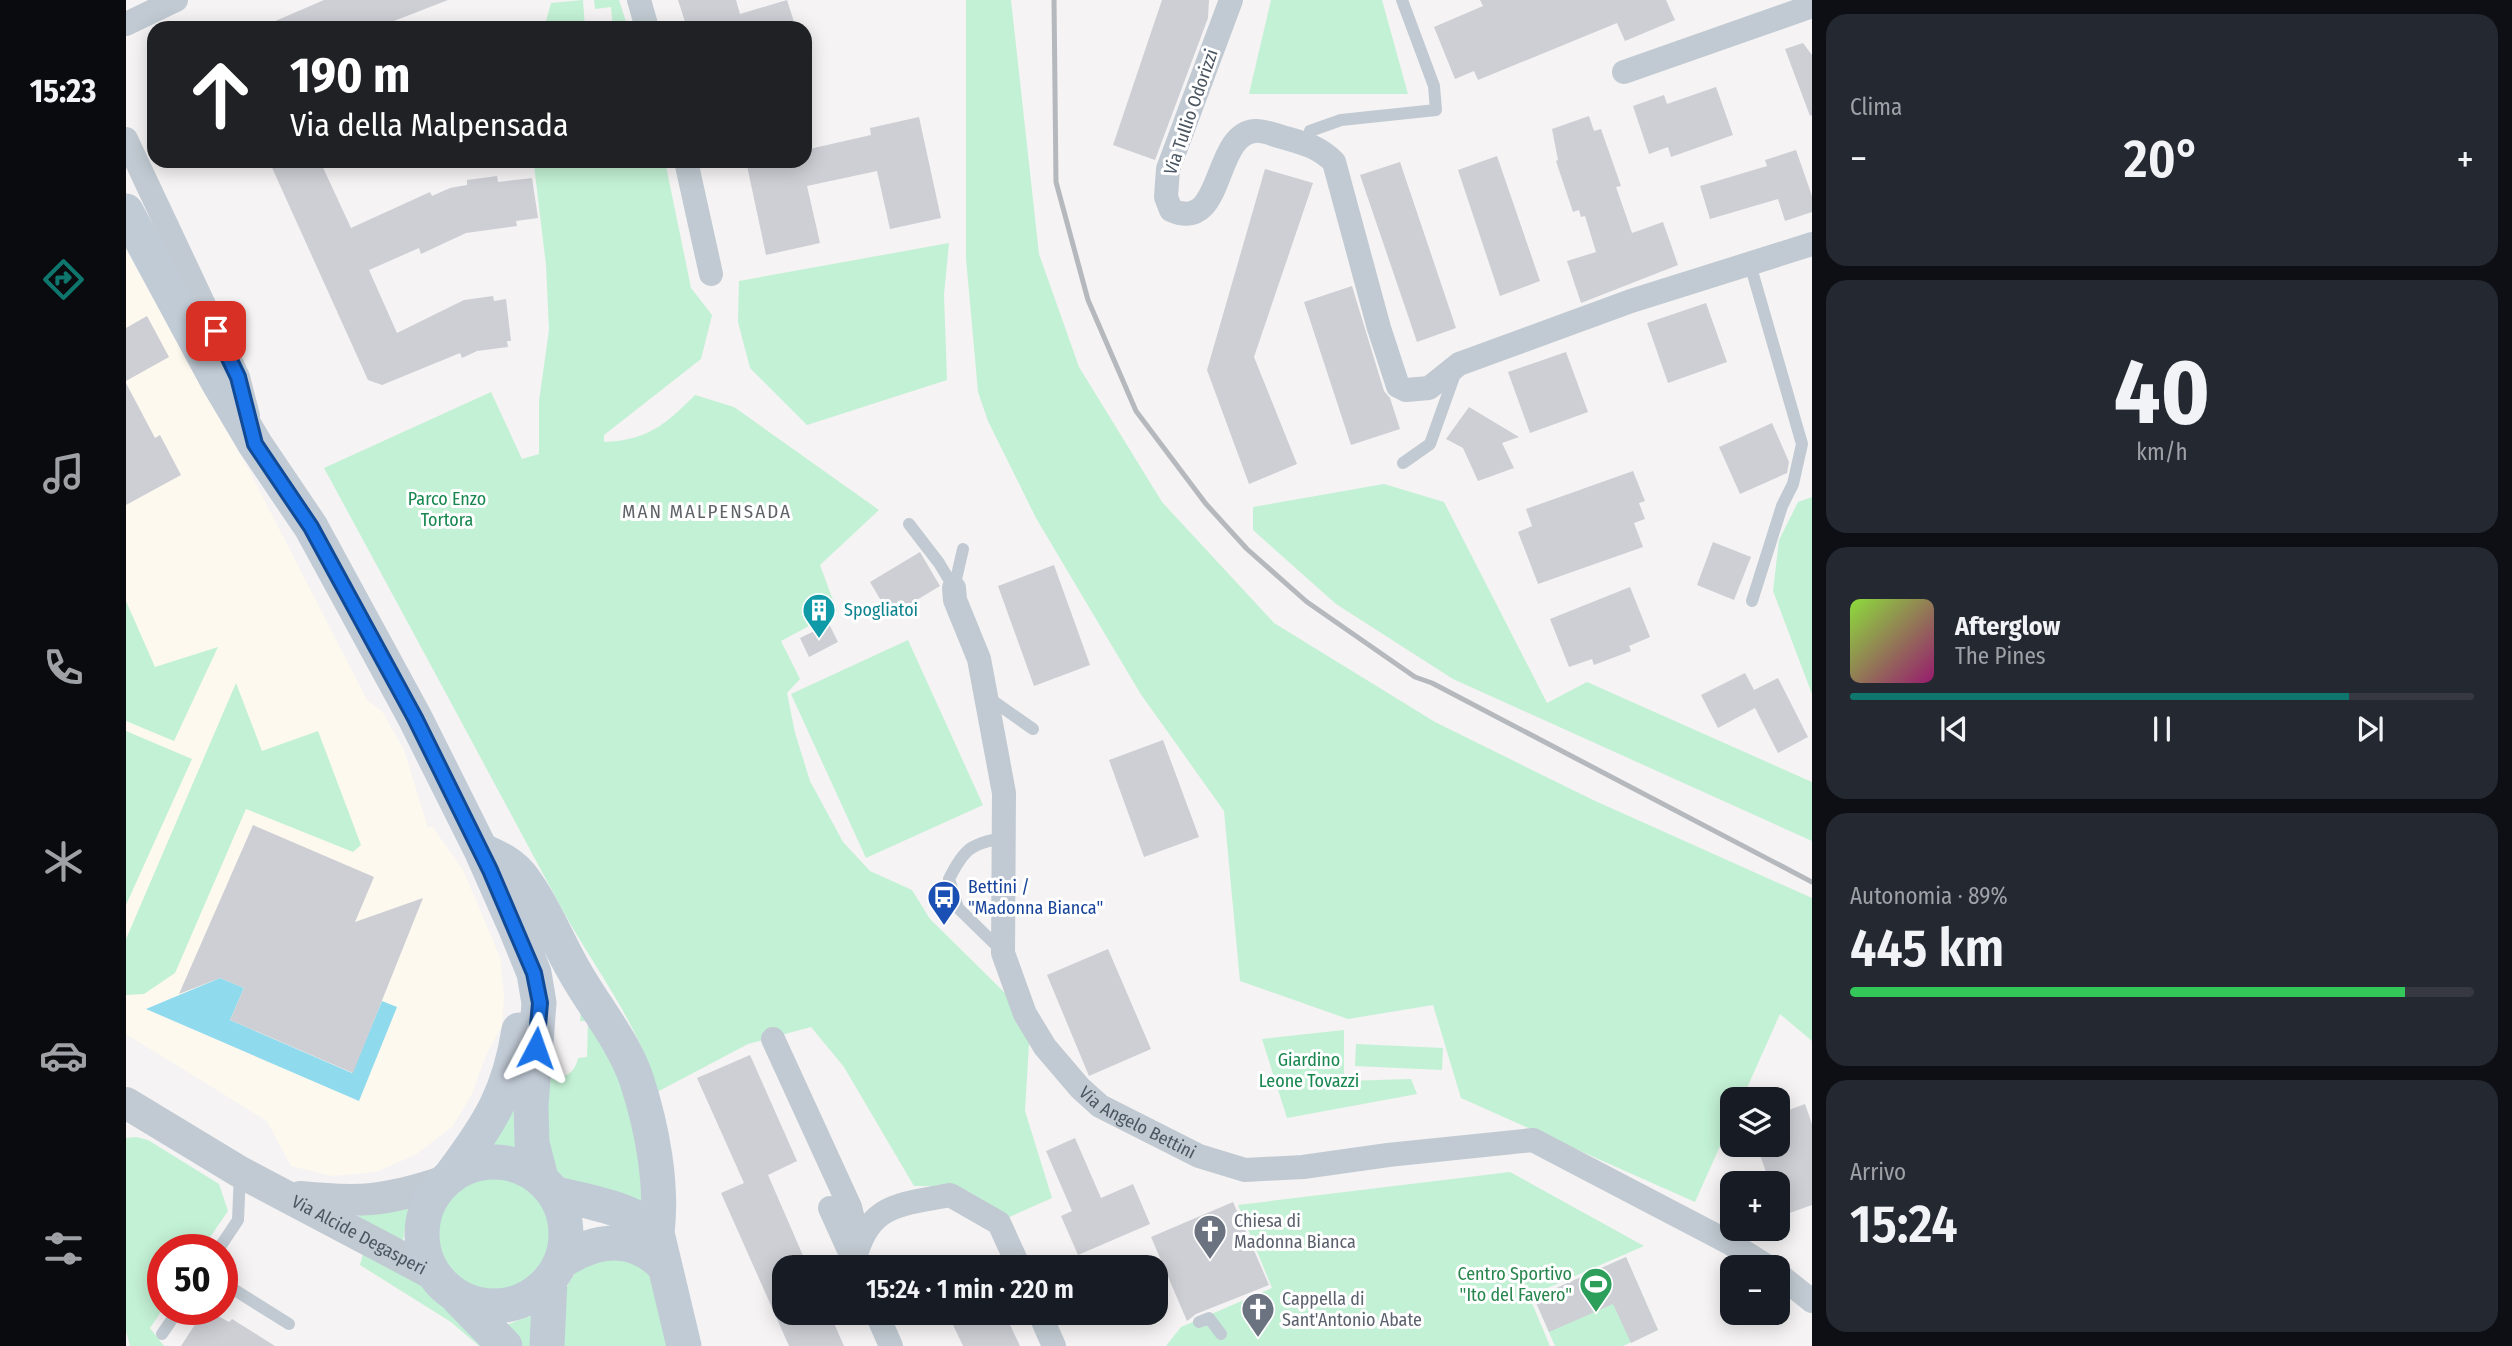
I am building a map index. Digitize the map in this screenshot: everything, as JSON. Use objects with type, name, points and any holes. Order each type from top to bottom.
[{"type":"main road","points":[[126,211],[255,444],[317,537],[415,718],[481,850],[534,973],[540,1003],[531,1106],[532,1143],[547,1185],[563,1210],[566,1228],[556,1271],[547,1346]]},
{"type":"main road","points":[[481,850],[507,862],[525,881],[575,973],[620,1044],[636,1079],[651,1139],[660,1250]]},
{"type":"main road","points":[[505,1346],[433,1274],[424,1256],[421,1236],[427,1207],[490,1123],[513,1066],[523,1009],[523,975],[516,929]]},
{"type":"main road","points":[[448,1178],[474,1164],[497,1161],[520,1166],[547,1185],[648,1224],[660,1250],[684,1346]]},
{"type":"main road","points":[[459,1298],[496,1307],[517,1303],[536,1293],[579,1250],[603,1242],[627,1243],[653,1254],[660,1250]]},
{"type":"street","points":[[126,24],[176,0]]},
{"type":"street","points":[[639,0],[646,21]]},
{"type":"street","name":"Via Tullio Odorizzi","points":[[1230,0],[1168,169],[1166,197],[1171,210],[1178,213],[1193,211],[1206,203],[1217,186],[1227,152],[1240,137],[1255,130],[1320,148],[1334,162],[1378,328],[1398,386],[1406,390],[1429,388],[1459,364],[1631,301],[1812,244]]},
{"type":"street","points":[[1624,72],[1812,6]]},
{"type":"street","points":[[126,139],[238,377],[255,444]]},
{"type":"street","points":[[688,168],[711,274]]},
{"type":"street","name":"Via Angelo Bettini","points":[[954,588],[979,659],[1004,793],[1003,953],[1025,1014],[1045,1047],[1080,1088],[1100,1105],[1199,1156],[1245,1170],[1303,1167],[1533,1140],[1749,1255]]},
{"type":"street","points":[[773,1039],[850,1207],[856,1255]]},
{"type":"street","name":"Via Alcide Degasperi","points":[[126,1103],[240,1172],[433,1274]]},
{"type":"street","name":"Via Alcide Degasperi","points":[[284,1195],[354,1203],[402,1196],[448,1178]]},
{"type":"street","points":[[857,1255],[871,1223],[890,1207],[950,1195],[999,1223],[1014,1255]]},
{"type":"street","points":[[830,1208],[855,1255]]},
{"type":"street","points":[[1790,1283],[1812,1301]]},
{"type":"street","points":[[882,1325],[891,1346]]},
{"type":"street","points":[[1045,1325],[1054,1346]]},
{"type":"lane","points":[[1308,144],[1310,131],[1341,120],[1436,110],[1434,86],[1402,0]]},
{"type":"lane","points":[[1751,264],[1802,444],[1793,484],[1782,506],[1752,601]]},
{"type":"lane","points":[[1403,463],[1430,444],[1459,364]]},
{"type":"lane","name":"Via Angelo Bettini","points":[[909,524],[939,563],[954,588]]},
{"type":"lane","points":[[954,588],[963,549]]},
{"type":"lane","points":[[986,696],[1033,729]]},
{"type":"lane","points":[[1003,953],[958,908],[949,878],[962,853],[983,842],[1004,838]]},
{"type":"lane","points":[[229,1234],[238,1220],[240,1172]]},
{"type":"lane","points":[[238,1292],[289,1324]]},
{"type":"lane","points":[[1199,1322],[1209,1318],[1221,1334]]},
{"type":"lane","points":[[162,1334],[168,1325]]},
{"type":"shaded area","points":[[126,250],[251,474],[367,700],[382,711],[404,750],[428,828],[432,826],[463,870],[500,957],[504,996],[502,1026],[487,1053],[471,1096],[452,1127],[415,1155],[376,1172],[332,1176],[291,1166],[267,1121],[126,1034]]},
{"type":"green space","points":[[583,0],[584,21],[546,21],[551,3]]},
{"type":"green space","points":[[594,0],[619,0],[626,21],[612,21],[611,7],[595,9]]},
{"type":"green space","points":[[966,0],[1011,0],[1039,254],[1079,367],[1162,502],[1274,623],[1435,722],[1593,800],[1812,898],[1812,1041],[1780,1014],[1747,1087],[1720,1087],[1720,1146],[1695,1202],[1461,1098],[1433,1005],[1348,1019],[1240,981],[1224,811],[1140,693],[1036,518],[988,421],[978,392],[966,258]]},
{"type":"green space","points":[[1271,0],[1382,0],[1408,94],[1249,94]]},
{"type":"green space","name":"Parco Enzo Tortora","points":[[534,168],[666,168],[691,288],[712,315],[701,359],[604,435],[604,442],[633,438],[655,429],[695,395],[734,407],[879,510],[820,565],[837,611],[781,641],[800,679],[787,693],[795,733],[810,781],[843,842],[870,871],[912,890],[930,919],[1006,994],[1030,1027],[1025,1111],[1052,1198],[1005,1219],[948,1186],[914,1186],[844,1067],[811,1027],[748,1044],[657,1092],[640,1044],[616,998],[562,909],[324,468],[491,392],[522,459],[539,454],[539,401],[549,330],[546,265]]},
{"type":"green space","points":[[949,243],[944,295],[947,380],[807,425],[750,368],[738,322],[739,281]]},
{"type":"green space","points":[[1384,484],[1444,502],[1547,703],[1587,682],[1812,782],[1812,841],[1453,679],[1336,604],[1253,530],[1253,507]]},
{"type":"green space","points":[[1812,497],[1812,694],[1773,591],[1779,540],[1798,502]]},
{"type":"green space","points":[[126,601],[155,667],[218,647],[174,741],[126,721]]},
{"type":"green space","points":[[908,640],[983,805],[866,858],[791,694]]},
{"type":"green space","points":[[236,683],[262,751],[318,731],[361,845],[353,852],[246,809],[175,973],[144,994],[126,995],[126,939]]},
{"type":"green space","points":[[126,731],[192,759],[126,905]]},
{"type":"green space","points":[[581,1011],[613,1044],[654,1214],[560,1176],[550,1164],[543,1077],[556,1078],[566,1075],[573,1069],[578,1058],[587,1057],[588,1021],[580,1021]]},
{"type":"green space","name":"Giardino Leone Tovazzi","points":[[1344,1030],[1344,1081],[1411,1079],[1417,1094],[1287,1118],[1262,1039]]},
{"type":"green space","points":[[1356,1044],[1443,1048],[1442,1070],[1355,1066]]},
{"type":"green space","points":[[519,1075],[520,1150],[490,1147]]},
{"type":"green space","points":[[126,1138],[148,1140],[219,1184],[228,1211],[212,1234],[147,1234],[147,1325],[152,1325],[150,1328],[164,1346],[130,1346],[126,1331]]},
{"type":"green space","points":[[1510,1172],[1644,1246],[1529,1296],[1550,1346],[1166,1346],[1181,1327],[1272,1288],[1238,1205]]},
{"type":"green space","points":[[493,1176],[515,1181],[534,1193],[546,1212],[551,1234],[546,1256],[534,1275],[515,1287],[493,1292],[471,1287],[452,1275],[440,1256],[435,1234],[440,1212],[452,1193],[471,1181]]},
{"type":"green space","points":[[409,1204],[403,1241],[358,1221],[359,1212]]},
{"type":"green space","points":[[364,1250],[416,1280],[496,1346],[479,1346],[451,1322],[360,1265]]},
{"type":"green space","points":[[590,1255],[645,1263],[672,1346],[556,1346],[563,1297],[572,1278]]},
{"type":"green space","name":"Centro Sportivo \"Ito del Favero\"","points":[[1626,1257],[1658,1330],[1623,1346],[1555,1346],[1534,1298]]},
{"type":"green space","points":[[535,1314],[537,1346],[523,1346],[506,1325]]},
{"type":"water","points":[[220,978],[244,988],[230,1020],[352,1073],[382,1001],[397,1007],[359,1101],[146,1009]]},
{"type":"building","points":[[324,0],[448,0],[394,21],[275,21]]},
{"type":"building","points":[[678,0],[736,0],[740,14],[787,0],[794,21],[685,21]]},
{"type":"building","points":[[1162,0],[1209,0],[1208,18],[1155,160],[1113,145]]},
{"type":"building","points":[[1480,0],[1666,0],[1675,20],[1625,41],[1617,23],[1478,80],[1474,71],[1455,79],[1434,27],[1483,6]]},
{"type":"building","points":[[1803,43],[1812,55],[1810,116],[1785,49]]},
{"type":"building","points":[[1716,87],[1733,135],[1671,157],[1668,147],[1649,154],[1633,106],[1664,95],[1667,104]]},
{"type":"building","points":[[1589,116],[1594,131],[1601,129],[1621,186],[1616,187],[1632,233],[1663,222],[1678,265],[1581,303],[1567,261],[1596,252],[1585,216],[1581,217],[1579,210],[1573,212],[1556,161],[1558,160],[1552,129]]},
{"type":"building","points":[[919,117],[941,218],[890,229],[877,171],[807,186],[820,243],[766,255],[747,168],[812,168],[812,148],[871,135],[870,128]]},
{"type":"building","points":[[1796,150],[1812,196],[1812,212],[1785,221],[1778,199],[1710,219],[1700,186],[1767,166],[1765,160]]},
{"type":"building","points":[[1497,156],[1540,281],[1500,296],[1458,170]]},
{"type":"building","points":[[1400,162],[1456,328],[1417,342],[1360,175]]},
{"type":"building","points":[[272,168],[323,168],[351,228],[430,192],[432,196],[450,188],[467,185],[467,180],[497,176],[498,182],[532,178],[538,218],[516,221],[517,226],[466,233],[421,254],[419,248],[369,270],[397,333],[464,300],[493,296],[494,301],[506,299],[511,341],[507,341],[508,347],[477,351],[462,358],[460,353],[382,385],[368,380]]},
{"type":"building","points":[[1265,169],[1313,183],[1254,357],[1297,464],[1249,484],[1207,370]]},
{"type":"building","points":[[1352,286],[1384,391],[1390,398],[1400,429],[1351,445],[1304,302]]},
{"type":"building","points":[[1706,303],[1727,362],[1668,383],[1647,323]]},
{"type":"building","points":[[147,316],[169,357],[126,381],[126,328]]},
{"type":"building","points":[[1566,352],[1588,412],[1530,433],[1508,372]]},
{"type":"building","points":[[126,383],[155,438],[160,435],[181,475],[126,505]]},
{"type":"building","points":[[1469,407],[1519,437],[1502,443],[1514,468],[1478,481],[1463,448],[1446,439]]},
{"type":"building","points":[[1772,423],[1789,462],[1787,473],[1740,494],[1719,447]]},
{"type":"building","points":[[1633,471],[1645,501],[1639,503],[1645,519],[1634,523],[1643,547],[1538,584],[1518,532],[1532,526],[1526,509]]},
{"type":"building","points":[[1713,542],[1751,557],[1734,600],[1697,585]]},
{"type":"building","points":[[920,552],[940,586],[890,616],[870,582]]},
{"type":"building","points":[[1054,565],[1090,665],[1034,686],[998,586]]},
{"type":"building","points":[[1630,587],[1650,637],[1629,646],[1631,651],[1594,665],[1592,659],[1569,667],[1550,619]]},
{"type":"building","name":"Spogliatoi","points":[[829,624],[838,642],[809,657],[800,638]]},
{"type":"building","points":[[1745,673],[1754,690],[1778,678],[1808,737],[1778,753],[1755,708],[1718,728],[1701,695]]},
{"type":"building","points":[[1163,740],[1199,837],[1144,857],[1109,760]]},
{"type":"building","points":[[253,825],[374,877],[355,922],[423,898],[353,1073],[230,1020],[244,988],[220,978],[179,994]]},
{"type":"building","points":[[1108,949],[1151,1049],[1089,1076],[1047,975]]},
{"type":"building","points":[[750,1055],[797,1161],[768,1175],[803,1255],[772,1255],[772,1308],[721,1193],[744,1183],[697,1078]]},
{"type":"building","points":[[1805,1104],[1812,1124],[1812,1205],[1790,1213],[1790,1171],[1766,1171],[1761,1157],[1790,1157],[1790,1110]]},
{"type":"building","points":[[1075,1138],[1101,1198],[1133,1184],[1150,1224],[1078,1255],[1061,1216],[1072,1211],[1046,1151]]},
{"type":"building","name":"Chiesa di Madonna Bianca","points":[[1233,1202],[1269,1285],[1196,1314],[1187,1321],[1168,1277],[1168,1255],[1159,1255],[1151,1237]]},
{"type":"building","name":"Centro Sportivo \"Ito del Favero\"","points":[[1626,1257],[1658,1330],[1631,1343],[1613,1304],[1549,1332],[1534,1298]]},
{"type":"building","points":[[238,1323],[275,1346],[181,1346],[195,1325],[238,1325]]},
{"type":"building","points":[[780,1325],[835,1325],[844,1346],[789,1346]]},
{"type":"building","points":[[953,1325],[1010,1325],[1020,1346],[963,1346]]},
{"type":"railway","points":[[1054,0],[1056,182],[1088,300],[1136,411],[1206,504],[1247,549],[1307,602],[1415,677],[1432,683],[1812,882]]},
{"type":"place","name":"Spogliatoi","points":[[819,640]]},
{"type":"place","name":"Bettini / \"Madonna Bianca\"","points":[[944,927]]},
{"type":"place","name":"Chiesa di Madonna Bianca","points":[[1210,1261]]},
{"type":"place","name":"Centro Sportivo \"Ito del Favero\"","points":[[1596,1314]]},
{"type":"place","name":"Cappella di Sant'Antonio Abate","points":[[1258,1339]]},
{"type":"district","name":"MAN MALPENSADA","points":[[707,511]]},
{"type":"route","points":[[216,331],[238,377],[255,444],[311,527],[415,718],[490,870],[534,973],[540,1003],[536,1048]]}]
